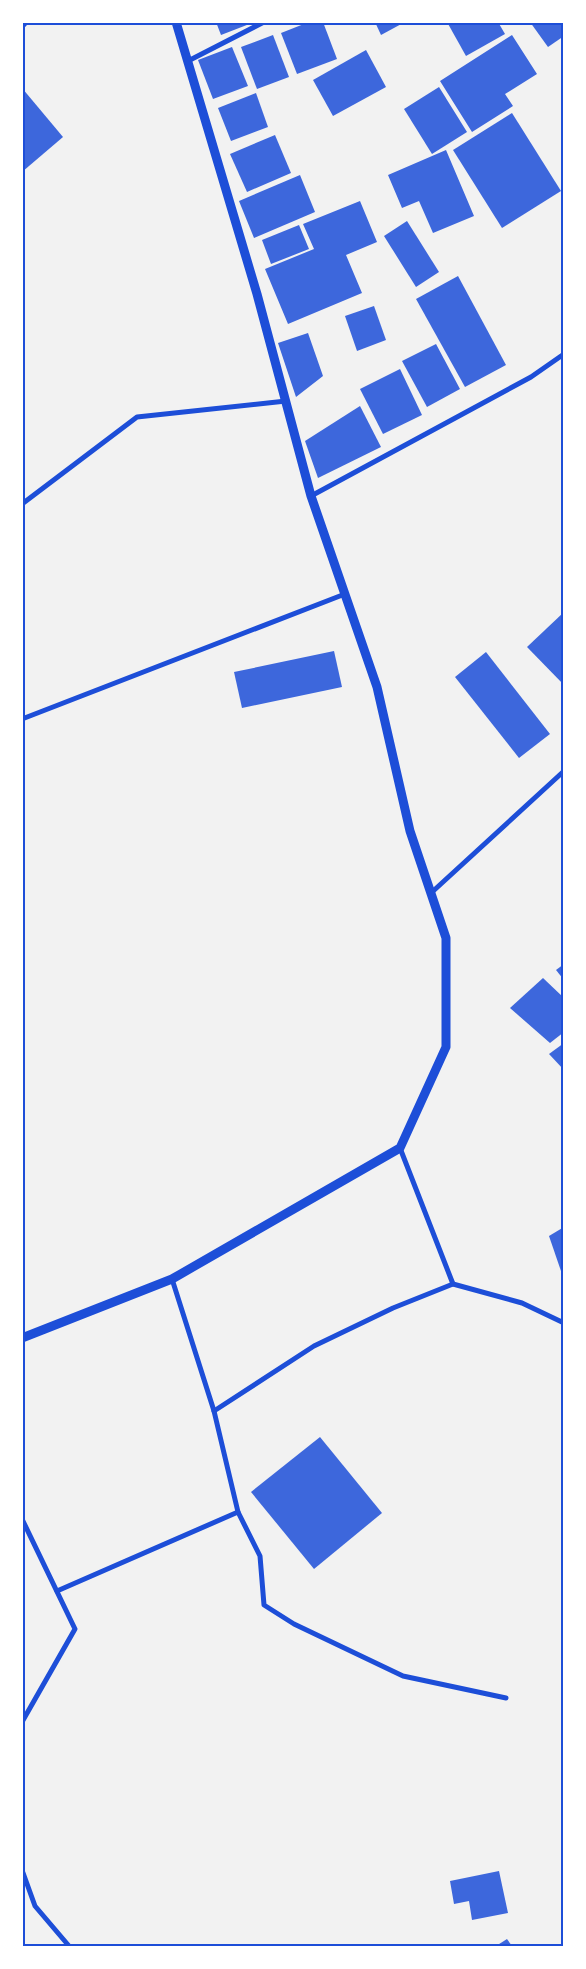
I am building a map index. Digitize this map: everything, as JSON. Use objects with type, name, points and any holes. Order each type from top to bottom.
[{"type":"street","points":[[22,1338],[172,1279],[400,1148],[446,1048],[446,938],[410,831],[376,687],[311,496],[258,294],[176,22]]},
{"type":"street","points":[[188,61],[264,22]]},
{"type":"street","points":[[311,496],[531,377],[564,354]]},
{"type":"street","points":[[22,504],[137,417],[286,402]]},
{"type":"street","points":[[22,719],[345,594]]},
{"type":"street","points":[[431,893],[564,771]]},
{"type":"street","points":[[400,1148],[453,1284]]},
{"type":"street","points":[[172,1279],[214,1411],[238,1512],[260,1556],[264,1605],[294,1624],[404,1676],[506,1698]]},
{"type":"street","points":[[214,1411],[314,1346],[393,1308],[453,1284],[522,1303],[564,1323]]},
{"type":"street","points":[[57,1591],[238,1512]]},
{"type":"street","points":[[22,1519],[75,1629],[22,1722]]},
{"type":"street","points":[[22,1870],[35,1906],[70,1946]]},
{"type":"building","points":[[216,22],[252,22],[252,23],[221,35]]},
{"type":"building","points":[[309,22],[323,22],[337,59],[297,74],[281,33]]},
{"type":"building","points":[[375,22],[405,22],[381,35]]},
{"type":"building","points":[[447,22],[498,22],[505,34],[466,56]]},
{"type":"building","points":[[530,22],[560,22],[564,28],[564,36],[548,47]]},
{"type":"building","points":[[273,35],[289,77],[257,89],[241,47]]},
{"type":"building","points":[[512,35],[537,74],[505,94],[513,106],[472,132],[440,81]]},
{"type":"building","points":[[232,47],[248,86],[213,99],[198,60]]},
{"type":"building","points":[[366,50],[386,87],[333,116],[313,80]]},
{"type":"building","points":[[439,87],[467,132],[432,154],[404,109]]},
{"type":"building","points":[[22,88],[63,137],[22,172]]},
{"type":"building","points":[[256,93],[268,127],[231,141],[218,108]]},
{"type":"building","points":[[512,113],[561,191],[502,228],[453,150]]},
{"type":"building","points":[[275,135],[291,173],[247,192],[230,154]]},
{"type":"building","points":[[446,150],[474,216],[433,233],[419,201],[402,208],[388,175]]},
{"type":"building","points":[[300,175],[315,212],[254,238],[239,201]]},
{"type":"building","points":[[360,201],[377,242],[346,255],[362,293],[288,324],[265,269],[314,249],[303,224]]},
{"type":"building","points":[[407,221],[439,272],[416,287],[384,236]]},
{"type":"building","points":[[299,225],[309,249],[271,264],[262,240]]},
{"type":"building","points":[[458,276],[506,365],[465,387],[416,299]]},
{"type":"building","points":[[374,306],[386,340],[357,351],[345,316]]},
{"type":"building","points":[[308,333],[323,376],[296,397],[278,343]]},
{"type":"building","points":[[436,344],[460,389],[427,407],[402,361]]},
{"type":"building","points":[[400,369],[422,415],[383,434],[360,389]]},
{"type":"building","points":[[360,406],[381,447],[318,478],[305,441]]},
{"type":"building","points":[[564,612],[564,685],[527,647]]},
{"type":"building","points":[[334,651],[342,687],[242,708],[234,672]]},
{"type":"building","points":[[486,652],[550,734],[519,758],[455,677]]},
{"type":"building","points":[[564,964],[564,980],[556,970]]},
{"type":"building","points":[[543,978],[564,998],[564,1032],[550,1043],[510,1008]]},
{"type":"building","points":[[564,1043],[564,1070],[549,1054]]},
{"type":"building","points":[[564,1227],[564,1274],[562,1274],[549,1236]]},
{"type":"building","points":[[320,1437],[382,1513],[314,1569],[251,1492]]},
{"type":"building","points":[[499,1871],[508,1913],[472,1920],[469,1901],[454,1904],[450,1881]]},
{"type":"building","points":[[507,1939],[512,1946],[496,1946]]}]
